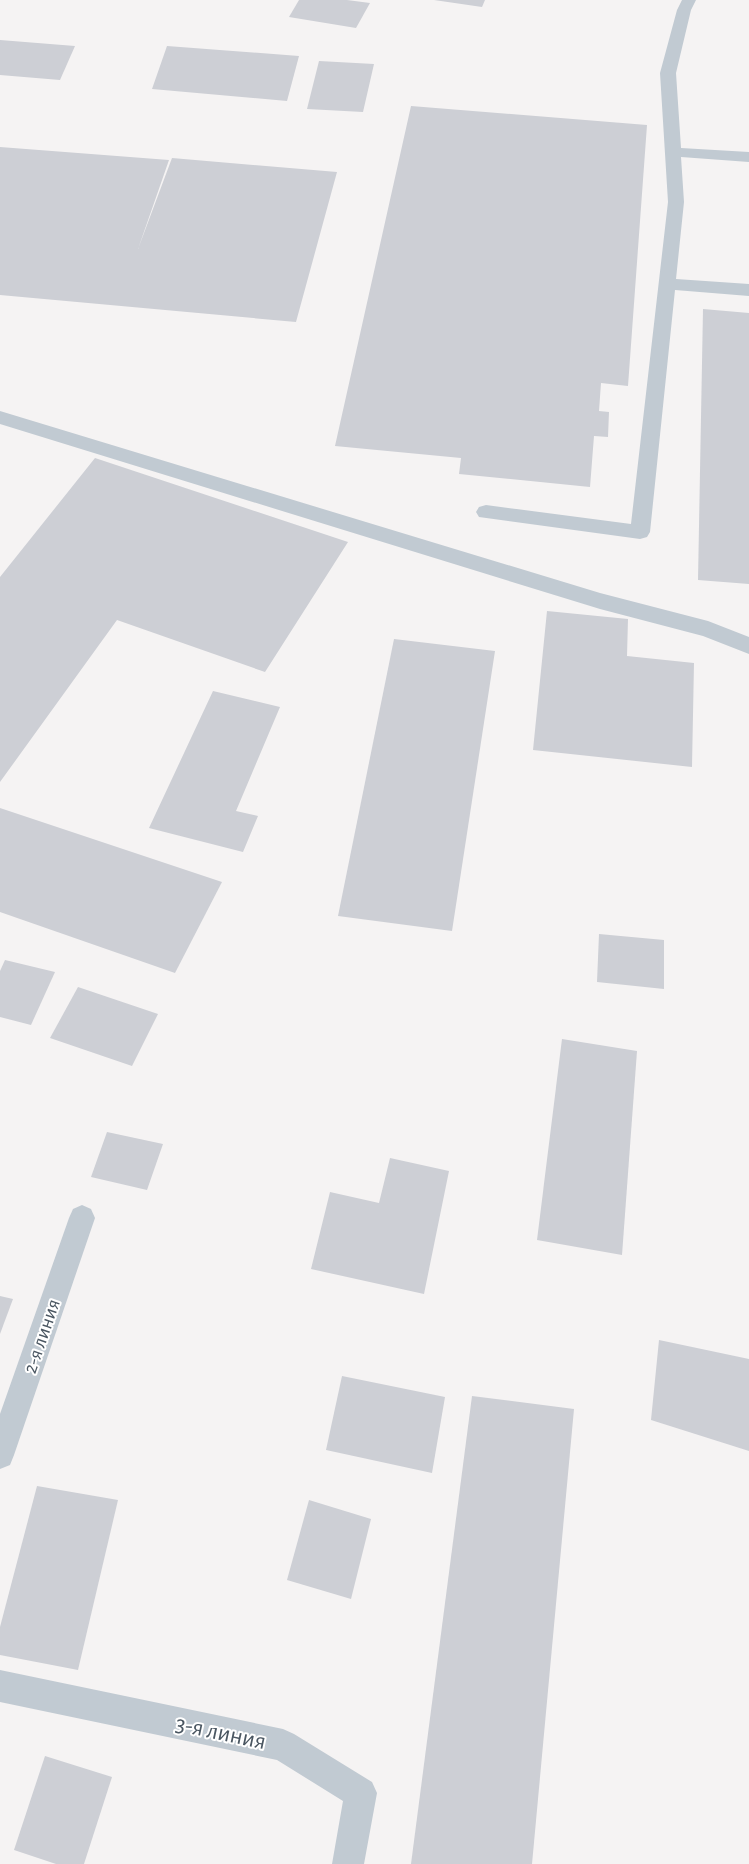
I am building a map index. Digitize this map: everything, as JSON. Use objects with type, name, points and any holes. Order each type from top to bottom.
[{"type":"lane","points":[[486,512],[640,532],[676,202],[668,72],[684,10],[689,0]]},
{"type":"lane","points":[[673,152],[749,157]]},
{"type":"lane","points":[[667,284],[749,290]]},
{"type":"lane","points":[[0,417],[600,601],[708,629],[749,646]]},
{"type":"lane","name":"2-я линия","points":[[0,1455],[82,1218]]},
{"type":"lane","name":"3-я линия","points":[[0,1686],[283,1745],[361,1793],[348,1864]]},
{"type":"building","points":[[299,0],[347,0],[370,3],[356,28],[289,17]]},
{"type":"building","points":[[434,0],[485,0],[482,7]]},
{"type":"building","points":[[0,40],[75,46],[60,80],[0,75]]},
{"type":"building","points":[[167,46],[299,56],[287,101],[152,89]]},
{"type":"building","points":[[319,61],[374,64],[363,112],[307,109]]},
{"type":"building","points":[[411,106],[647,125],[628,386],[601,383],[599,411],[609,412],[608,437],[594,436],[590,487],[459,474],[461,458],[335,446]]},
{"type":"building","points":[[0,147],[169,160],[138,249],[172,158],[337,172],[296,322],[0,295]]},
{"type":"building","points":[[703,309],[749,313],[749,584],[698,580]]},
{"type":"building","points":[[95,458],[348,542],[265,672],[117,620],[0,782],[0,577]]},
{"type":"building","points":[[547,611],[628,619],[627,656],[694,663],[692,767],[533,750]]},
{"type":"building","points":[[394,639],[495,651],[452,931],[338,916]]},
{"type":"building","points":[[213,691],[280,707],[236,811],[258,816],[243,852],[149,828]]},
{"type":"building","points":[[0,808],[222,882],[175,973],[0,912]]},
{"type":"building","points":[[599,934],[664,940],[664,989],[597,982]]},
{"type":"building","points":[[5,960],[55,972],[31,1025],[0,1017],[0,971]]},
{"type":"building","points":[[78,987],[158,1014],[132,1066],[50,1038]]},
{"type":"building","points":[[562,1039],[637,1051],[622,1255],[537,1240]]},
{"type":"building","points":[[107,1132],[163,1144],[147,1190],[91,1177]]},
{"type":"building","points":[[390,1158],[449,1171],[424,1294],[311,1269],[330,1192],[379,1203]]},
{"type":"building","points":[[0,1296],[13,1299],[0,1334]]},
{"type":"building","points":[[659,1340],[749,1359],[749,1451],[651,1420]]},
{"type":"building","points":[[342,1376],[445,1397],[432,1473],[326,1450]]},
{"type":"building","points":[[472,1396],[574,1409],[532,1864],[411,1864]]},
{"type":"building","points":[[37,1486],[118,1500],[78,1670],[0,1655],[0,1627]]},
{"type":"building","points":[[309,1500],[371,1519],[351,1599],[287,1580]]},
{"type":"building","points":[[45,1756],[112,1777],[84,1864],[56,1864],[14,1850]]}]
